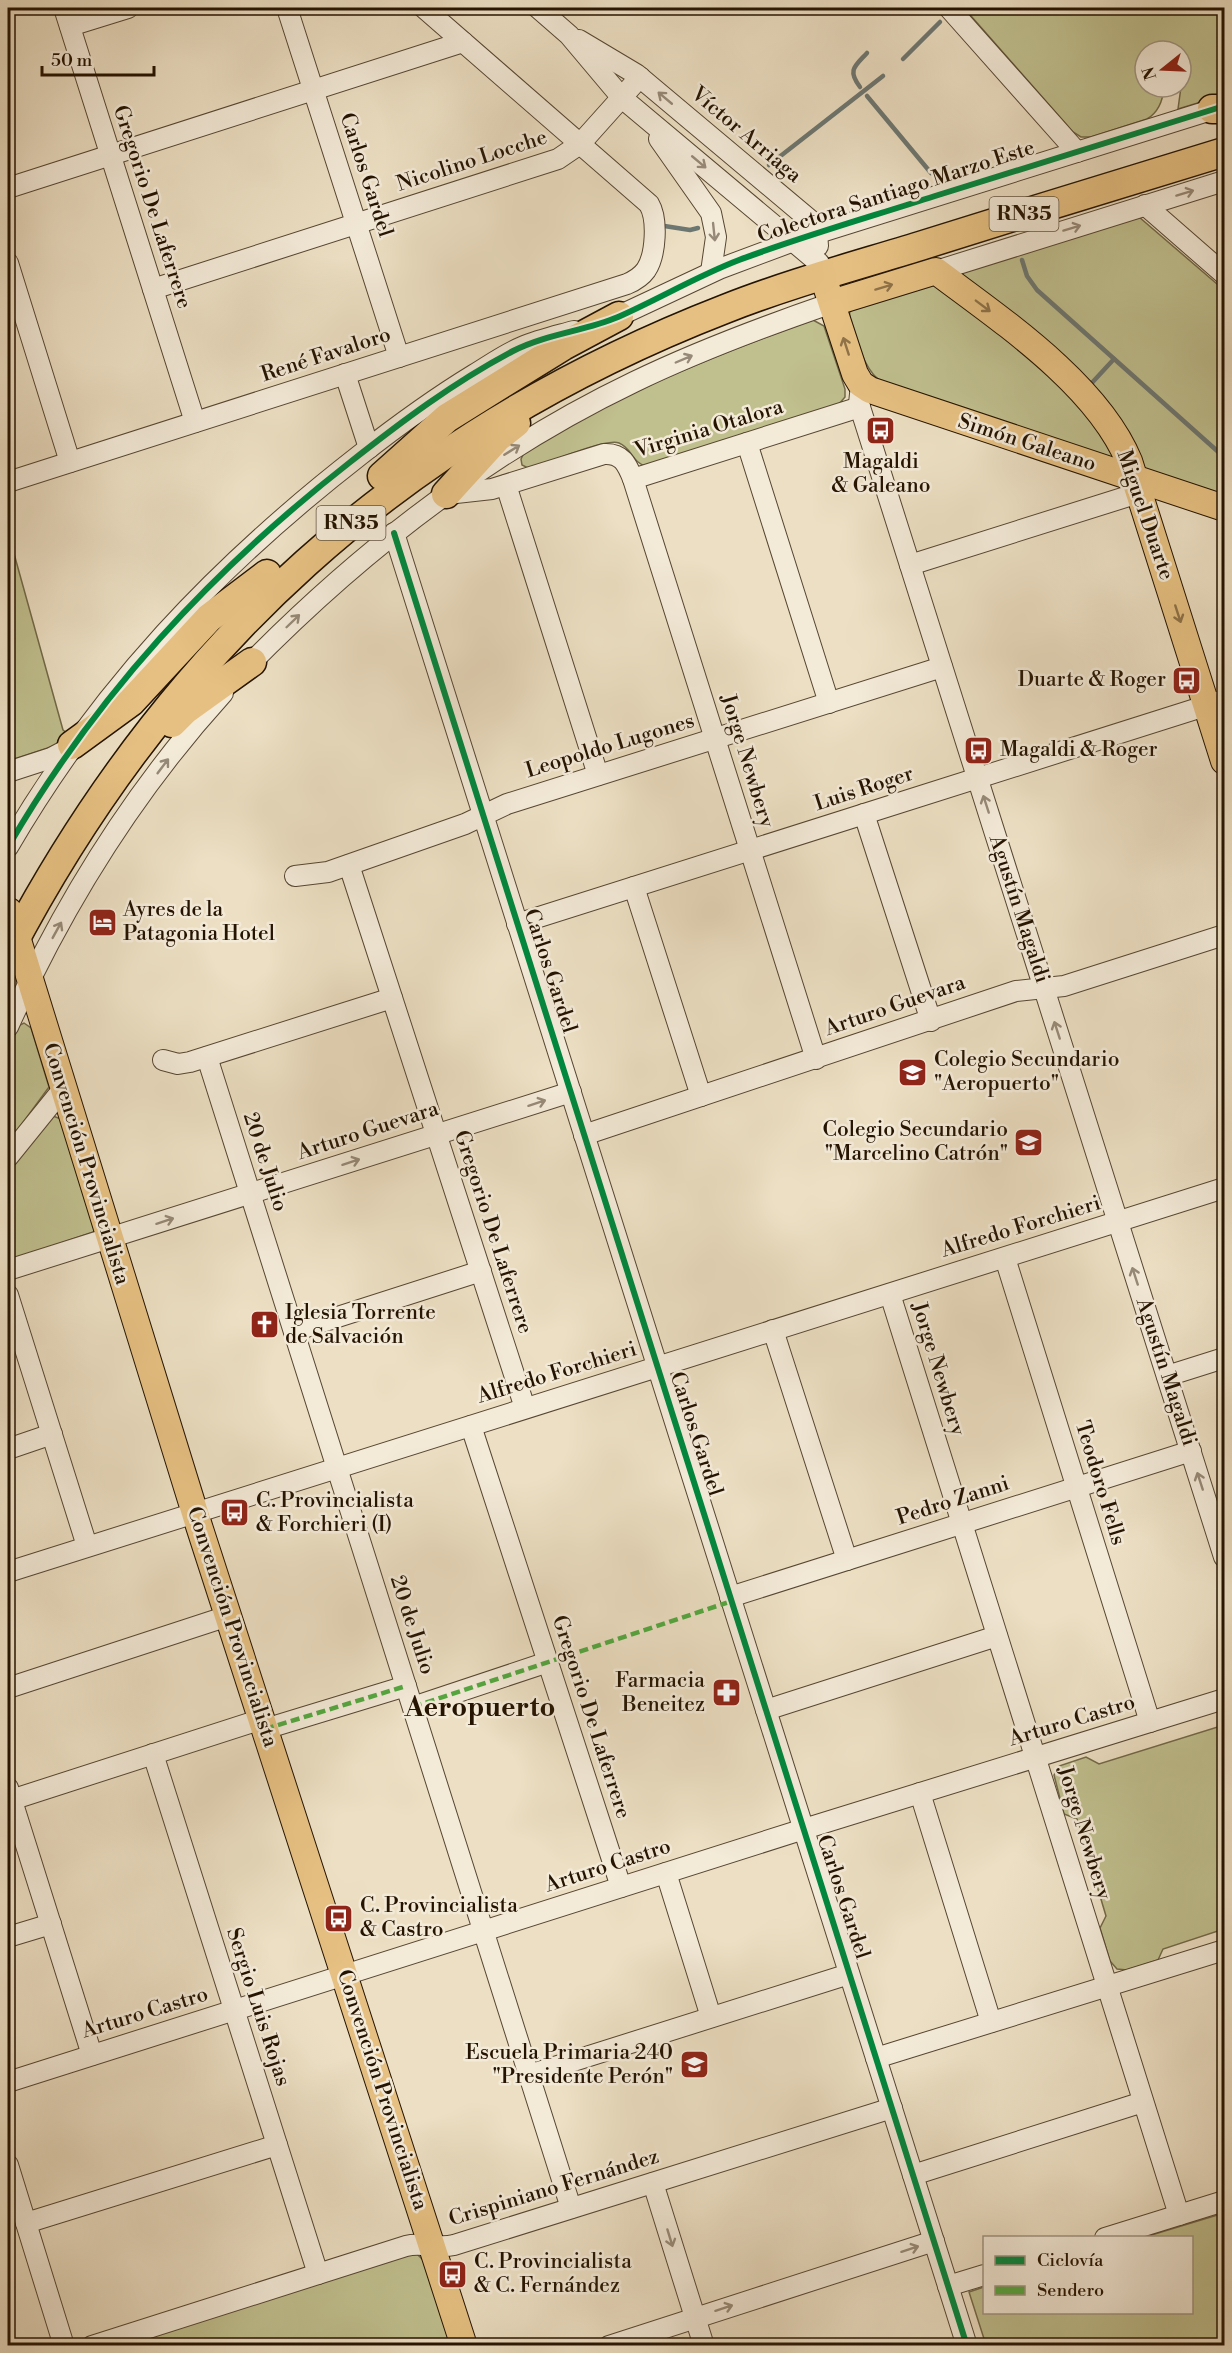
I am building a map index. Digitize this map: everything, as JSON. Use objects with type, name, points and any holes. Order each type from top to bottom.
[{"type":"highway","name":"RN35","points":[[9,924],[57,864],[116,773],[169,706],[250,616],[312,556],[402,484],[496,420],[570,377],[671,331],[821,269],[1224,137]]},
{"type":"highway","name":"RN35","points":[[9,924],[69,812],[126,731],[203,640],[267,574],[334,514],[382,476],[490,403],[569,358],[679,311],[1224,152]]},
{"type":"highway","points":[[1127,182],[1197,174],[1224,167]]},
{"type":"highway","points":[[382,476],[447,418],[563,346],[619,316]]},
{"type":"highway","points":[[446,494],[507,429],[563,395],[624,364],[671,331]]},
{"type":"highway","points":[[72,745],[130,702],[209,618],[267,574]]},
{"type":"highway","points":[[57,864],[99,819],[137,766],[177,717],[252,662]]},
{"type":"main road","name":"Agustín Magaldi","points":[[821,269],[862,397]]},
{"type":"main road","points":[[832,303],[936,271]]},
{"type":"main road","name":"Miguel Duarte","points":[[936,271],[1020,334],[1068,378],[1114,433],[1127,455],[1144,486],[1216,703],[1224,761]]},
{"type":"main road","name":"Simón Galeano","points":[[862,397],[877,393],[1144,486],[1224,508]]},
{"type":"main road","name":"Convención Provincialista","points":[[9,924],[30,982],[228,1616],[464,2346]]},
{"type":"street","points":[[67,17],[129,8]]},
{"type":"street","name":"Carlos Gardel","points":[[287,8],[399,357]]},
{"type":"street","points":[[424,8],[580,144]]},
{"type":"street","name":"Víctor Arriaga","points":[[538,8],[569,35],[622,98],[793,241],[821,269]]},
{"type":"street","points":[[949,8],[1077,152]]},
{"type":"street","name":"Gregorio De Laferrere","points":[[67,17],[195,422]]},
{"type":"street","name":"Víctor Arriaga","points":[[569,35],[627,67],[810,220],[818,233]]},
{"type":"street","points":[[8,188],[463,42]]},
{"type":"street","name":"Nicolino Locche","points":[[153,290],[356,223],[547,164],[580,144],[640,78]]},
{"type":"street","name":"Colectora Santiago Marzo Este","points":[[8,847],[72,745],[138,662],[209,586],[286,513],[369,448],[437,398],[518,348],[619,316],[711,272],[793,241],[1220,108]]},
{"type":"street","points":[[639,113],[704,200],[711,213],[716,237],[711,272]]},
{"type":"street","name":"René Favaloro","points":[[8,482],[627,284],[641,276],[650,261],[656,224],[651,208],[580,144]]},
{"type":"street","points":[[936,271],[1224,181]]},
{"type":"street","points":[[1145,206],[1224,274]]},
{"type":"street","points":[[818,233],[821,269]]},
{"type":"street","points":[[8,263],[70,462]]},
{"type":"street","points":[[8,1027],[86,880],[142,794],[195,725],[252,662],[327,589],[394,532],[446,494],[544,431],[632,383],[738,337],[832,303]]},
{"type":"street","points":[[345,375],[369,448]]},
{"type":"street","name":"Virginia Otalora","points":[[446,494],[484,491],[608,453],[623,459],[633,478],[747,443],[862,397]]},
{"type":"street","name":"Agustín Magaldi","points":[[862,397],[910,565],[1044,989],[1191,1451],[1220,1525],[1224,1557]]},
{"type":"street","points":[[747,443],[829,703]]},
{"type":"street","name":"Jorge Newbery","points":[[633,478],[816,1059]]},
{"type":"street","points":[[506,485],[598,775]]},
{"type":"street","points":[[910,565],[1144,486]]},
{"type":"street","name":"Carlos Gardel","points":[[394,532],[967,2346]]},
{"type":"street","name":"Leopoldo Lugones","points":[[295,876],[324,874],[465,825],[507,804],[942,667]]},
{"type":"street","name":"Luis Roger","points":[[517,924],[1216,703]]},
{"type":"street","points":[[8,772],[57,756],[72,745]]},
{"type":"street","points":[[864,814],[931,1021]]},
{"type":"street","name":"Gregorio De Laferrere","points":[[349,865],[525,1408]]},
{"type":"street","points":[[634,887],[701,1096]]},
{"type":"street","name":"Arturo Guevara","points":[[584,1135],[931,1021],[954,1010],[1028,988],[1044,989],[1070,985],[1224,935]]},
{"type":"street","points":[[163,1060],[182,1064],[392,998]]},
{"type":"street","name":"20 de Julio","points":[[207,1057],[571,2208]]},
{"type":"street","points":[[8,1157],[63,1089]]},
{"type":"street","name":"Arturo Guevara","points":[[8,1270],[571,1092]]},
{"type":"street","name":"Alfredo Forchieri","points":[[8,1572],[1224,1188]]},
{"type":"street","name":"Teodoro Fells","points":[[1005,1258],[1150,1722]]},
{"type":"street","points":[[294,1330],[480,1271]]},
{"type":"street","name":"Jorge Newbery","points":[[890,1294],[1179,2215]]},
{"type":"street","points":[[8,1295],[87,1546]]},
{"type":"street","points":[[773,1330],[847,1560]]},
{"type":"street","points":[[1167,1376],[1224,1358]]},
{"type":"street","name":"Gregorio De Laferrere","points":[[471,1426],[621,1887]]},
{"type":"street","points":[[8,1449],[52,1434]]},
{"type":"street","name":"Pedro Zanni","points":[[730,1597],[1191,1451]]},
{"type":"street","points":[[8,1688],[228,1616]]},
{"type":"street","points":[[766,1710],[997,1636]]},
{"type":"street","points":[[413,1707],[548,1662]]},
{"type":"street","points":[[92,2055],[9,1796],[153,1754],[406,1686]]},
{"type":"street","name":"Arturo Castro","points":[[8,2082],[804,1829],[1224,1699]]},
{"type":"street","name":"Sergio Luis Rojas","points":[[153,1754],[318,2274]]},
{"type":"street","points":[[920,1793],[992,2022]]},
{"type":"street","points":[[666,1873],[711,2018]]},
{"type":"street","points":[[8,1937],[51,1924]]},
{"type":"street","points":[[876,2058],[1224,1952]]},
{"type":"street","points":[[529,2075],[849,1974]]},
{"type":"street","points":[[913,2175],[1143,2102]]},
{"type":"street","name":"Crispiniano Fernández","points":[[92,2346],[410,2245],[449,2246],[892,2108]]},
{"type":"street","points":[[26,2223],[277,2145]]},
{"type":"street","points":[[8,2165],[64,2346]]},
{"type":"street","points":[[652,2183],[704,2346]]},
{"type":"street","points":[[1111,2236],[1224,2201]]},
{"type":"street","points":[[609,2346],[934,2241]]},
{"type":"street","points":[[948,2286],[983,2275]]},
{"type":"shaded area","points":[[964,8],[1224,8],[1224,95],[1178,109],[1179,99],[1193,99],[1193,39],[1133,39],[1133,99],[1161,99],[1157,109],[1147,119],[1091,137],[1081,137],[1073,132]]},
{"type":"shaded area","points":[[1139,217],[1224,290],[1224,499],[1148,474],[959,274]]},
{"type":"shaded area","points":[[931,282],[1009,335],[1085,409],[1116,461],[888,386],[875,376],[869,369],[857,343],[851,325],[850,311]]},
{"type":"shaded area","points":[[813,320],[824,326],[845,389],[845,397],[839,404],[646,466],[638,462],[623,445],[612,442],[589,447],[530,469],[522,465],[521,459],[524,453],[558,432],[629,395],[701,363]]},
{"type":"shaded area","points":[[8,532],[63,730],[70,735],[60,744],[8,761]]},
{"type":"shaded area","points":[[24,1023],[31,1028],[49,1087],[8,1143],[8,1050],[18,1026]]},
{"type":"shaded area","points":[[53,1116],[61,1119],[96,1231],[8,1261],[8,1171]]},
{"type":"shaded area","points":[[1224,1725],[1224,1929],[1163,1949],[1158,1960],[1127,1970],[1117,1969],[1110,1961],[1100,1928],[1106,1916],[1077,1819],[1064,1814],[1054,1775],[1059,1766],[1086,1757],[1099,1764]]},
{"type":"shaded area","points":[[1224,2213],[1224,2345],[986,2345],[969,2292],[983,2287],[983,2314],[1193,2314],[1193,2236],[1148,2236]]},
{"type":"shaded area","points":[[406,2254],[417,2254],[424,2261],[451,2346],[111,2346]]},
{"type":"waterway","points":[[903,59],[940,22]]},
{"type":"waterway","points":[[860,87],[853,72],[867,53]]},
{"type":"waterway","points":[[769,165],[883,76]]},
{"type":"waterway","points":[[867,96],[931,173]]},
{"type":"waterway","points":[[658,225],[690,230],[698,228]]},
{"type":"waterway","points":[[1022,260],[1027,276],[1037,290],[1224,457]]},
{"type":"waterway","points":[[1089,386],[1114,359]]},
{"type":"marked path","points":[[413,1707],[732,1601]]},
{"type":"marked path","points":[[265,1729],[406,1686]]},
{"type":"cycle path","points":[[8,847],[42,791],[118,687],[204,592],[298,504],[349,463],[449,389],[491,363],[526,345],[618,317],[708,273],[763,251],[1224,106]]},
{"type":"cycle path","points":[[394,533],[967,2346]]},
{"type":"place","name":"Magaldi & Galeano","points":[[881,431]]},
{"type":"place","name":"Duarte & Roger","points":[[1187,680]]},
{"type":"place","name":"Magaldi & Roger","points":[[979,750]]},
{"type":"place","name":"Ayres de la Patagonia Hotel","points":[[102,922]]},
{"type":"place","name":"Colegio Secundario \"Aeropuerto\"","points":[[913,1072]]},
{"type":"place","name":"Colegio Secundario \"Marcelino Catrón\"","points":[[1029,1142]]},
{"type":"place","name":"Iglesia Torrente de Salvación","points":[[264,1325]]},
{"type":"place","name":"C. Provincialista & Forchieri (I)","points":[[235,1513]]},
{"type":"place","name":"Farmacia Beneitez","points":[[726,1693]]},
{"type":"place","name":"C. Provincialista & Castro","points":[[339,1918]]},
{"type":"place","name":"Escuela Primaria 240 \"Presidente Perón\"","points":[[694,2065]]},
{"type":"place","name":"C. Provincialista & C. Fernández","points":[[453,2274]]},
{"type":"district","name":"Aeropuerto","points":[[480,1708]]}]
